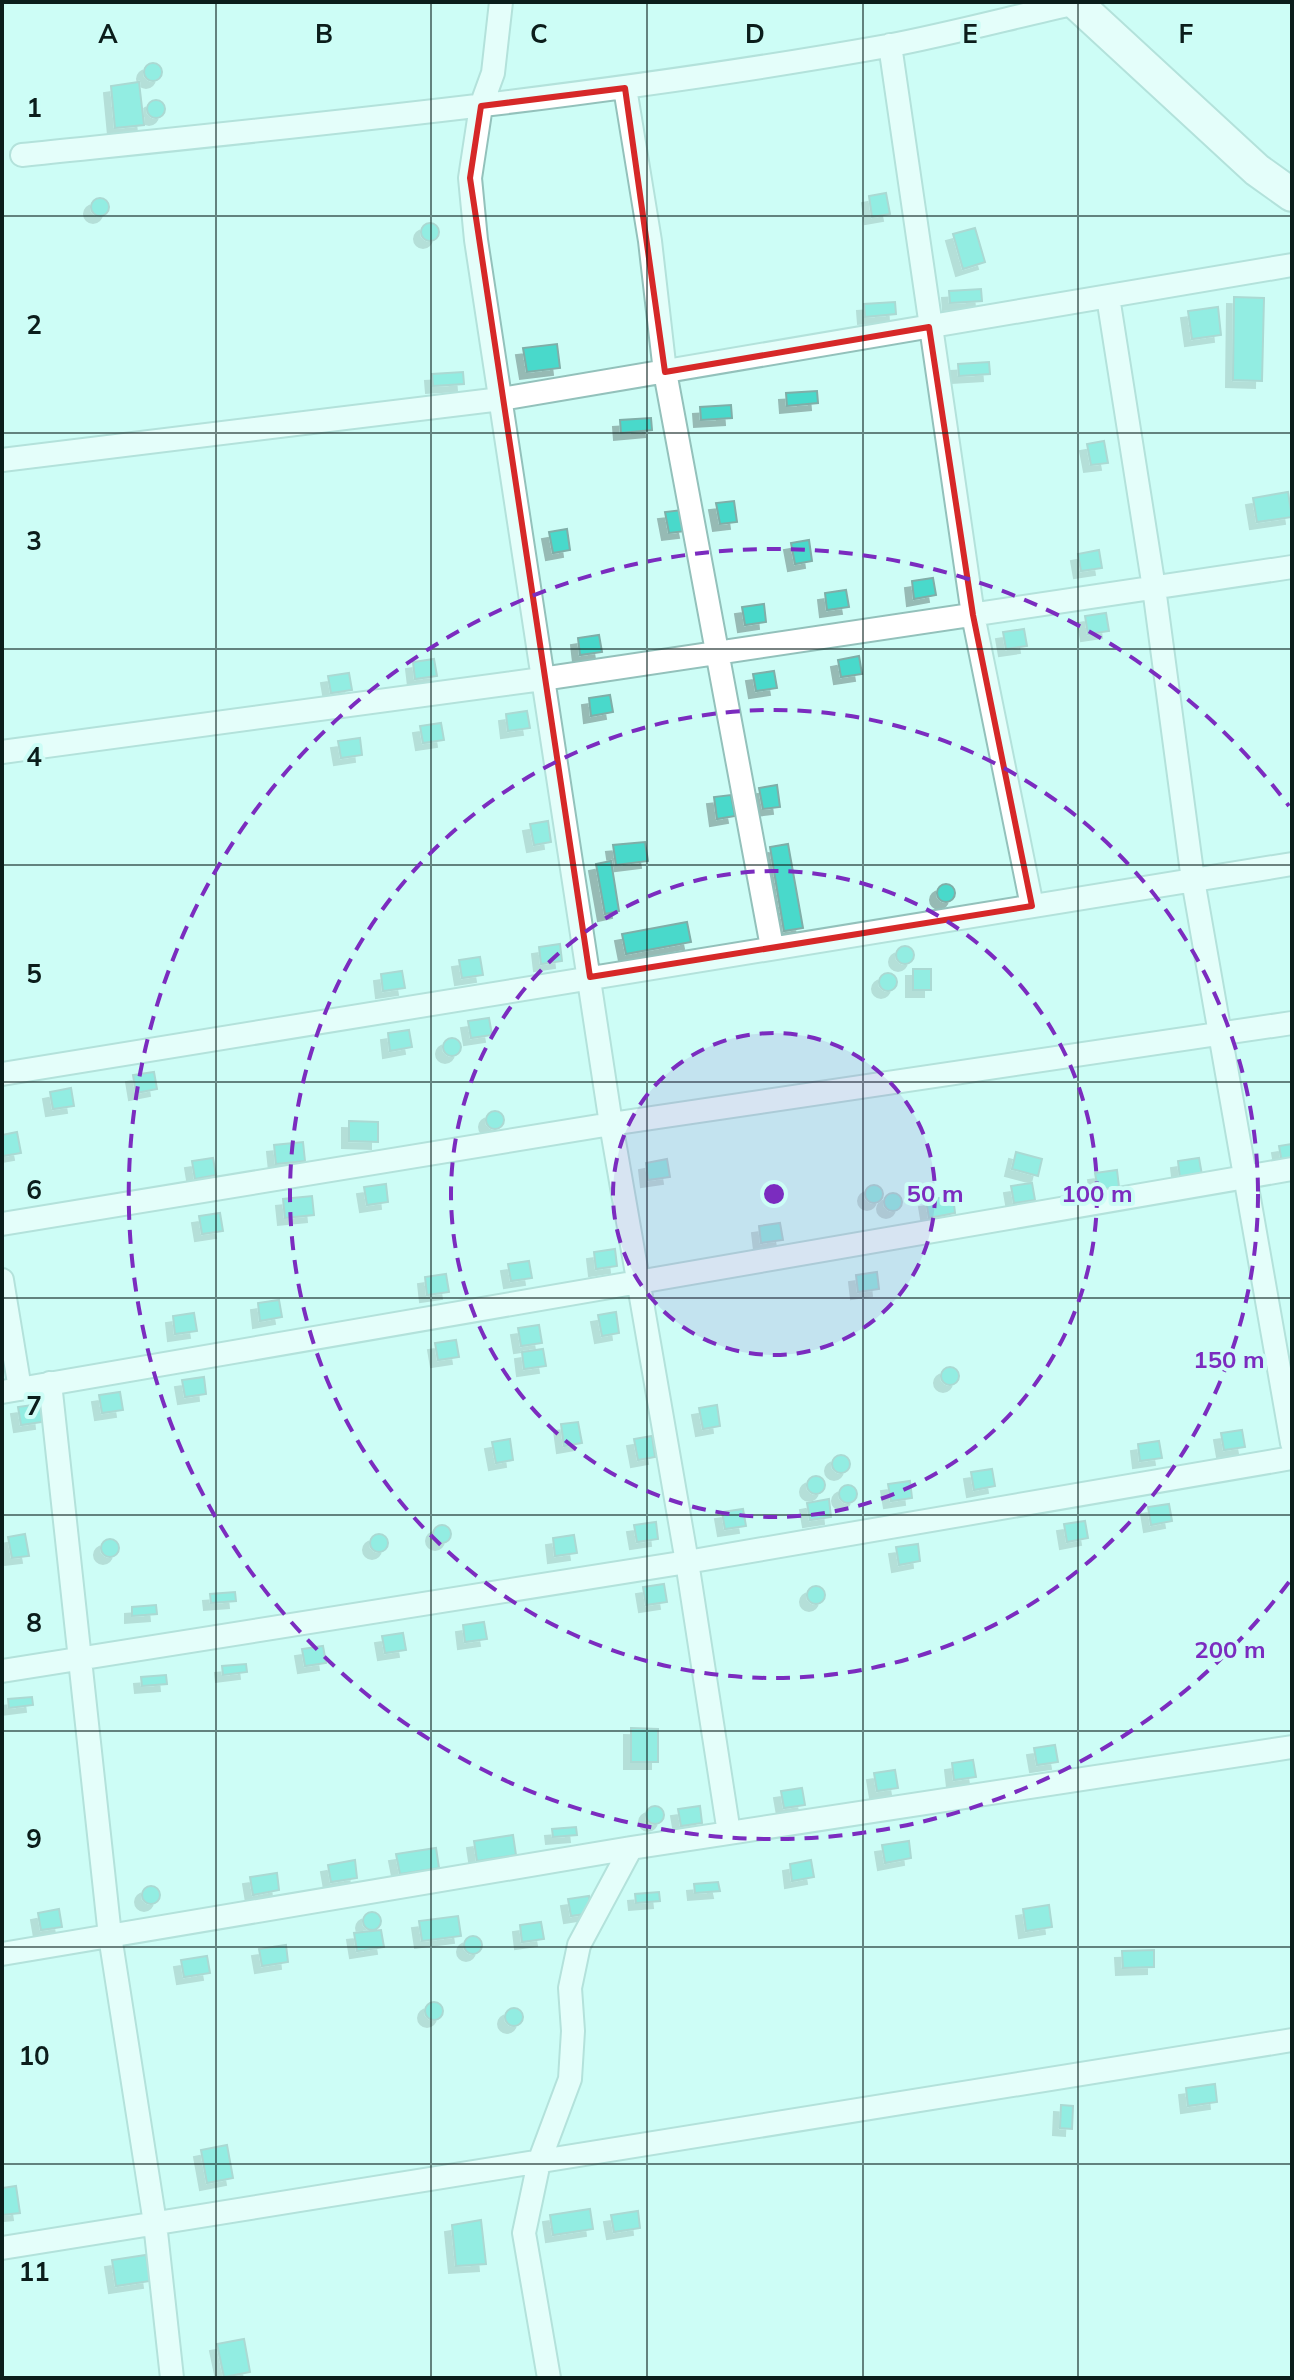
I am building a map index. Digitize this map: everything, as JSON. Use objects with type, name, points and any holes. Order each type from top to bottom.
[{"type":"main road","points":[[1076,2],[1257,170],[1292,195]]},
{"type":"street","points":[[501,2],[493,73],[481,106],[470,178],[542,679],[611,1124],[687,1562],[729,1833]]},
{"type":"street","points":[[22,155],[625,88],[890,45],[1076,2]]},
{"type":"street","points":[[890,45],[973,615],[1032,906]]},
{"type":"street","points":[[625,88],[650,241],[665,372],[720,652],[772,947]]},
{"type":"street","points":[[2,460],[501,399],[1292,265]]},
{"type":"street","points":[[1108,297],[1154,588],[1193,880],[1292,1443]]},
{"type":"street","points":[[2,752],[542,679],[1292,567]]},
{"type":"street","points":[[2,1074],[1292,864]]},
{"type":"street","points":[[2,1224],[611,1124],[1292,1023]]},
{"type":"street","points":[[2,1280],[11,1391],[1292,1169]]},
{"type":"street","points":[[50,1383],[110,1936],[155,2223],[172,2378]]},
{"type":"street","points":[[2,1671],[687,1562],[1292,1458]]},
{"type":"street","points":[[2,1954],[631,1848],[1292,1747]]},
{"type":"street","points":[[549,2378],[524,2233],[539,2162],[570,2079],[573,2031],[570,1988],[579,1945],[631,1848]]},
{"type":"street","points":[[2,2248],[1292,2040]]},
{"type":"highlighted area","points":[[625,88],[665,372],[929,327],[973,615],[1032,906],[590,977],[470,178],[481,106]]},
{"type":"building","points":[[153,63],[162,72],[153,81],[144,72]]},
{"type":"building","points":[[139,82],[144,125],[115,128],[111,86]]},
{"type":"building","points":[[156,100],[165,109],[156,118],[147,109]]},
{"type":"building","points":[[886,193],[890,214],[872,217],[869,196]]},
{"type":"building","points":[[100,198],[109,207],[100,216],[91,207]]},
{"type":"building","points":[[430,223],[439,232],[430,241],[421,232]]},
{"type":"building","points":[[975,228],[985,262],[963,269],[953,234]]},
{"type":"building","points":[[981,289],[982,301],[950,303],[949,291]]},
{"type":"building","points":[[1234,297],[1264,298],[1262,381],[1233,380]]},
{"type":"building","points":[[895,302],[896,314],[865,317],[864,304]]},
{"type":"building","points":[[1218,307],[1221,335],[1192,339],[1188,311]]},
{"type":"building","points":[[557,344],[560,368],[527,372],[523,348]]},
{"type":"building","points":[[989,362],[990,374],[959,376],[958,364]]},
{"type":"building","points":[[463,372],[464,384],[433,386],[432,374]]},
{"type":"building","points":[[817,391],[818,403],[787,406],[786,393]]},
{"type":"building","points":[[731,405],[732,418],[701,420],[700,407]]},
{"type":"building","points":[[651,418],[652,430],[621,433],[620,420]]},
{"type":"building","points":[[1104,441],[1108,463],[1091,465],[1087,444]]},
{"type":"building","points":[[1288,492],[1292,517],[1257,522],[1253,498]]},
{"type":"building","points":[[734,501],[737,522],[720,524],[716,503]]},
{"type":"building","points":[[682,510],[686,531],[669,533],[665,512]]},
{"type":"building","points":[[567,529],[570,550],[553,553],[549,532]]},
{"type":"building","points":[[809,540],[812,561],[795,564],[791,543]]},
{"type":"building","points":[[1099,550],[1102,568],[1081,571],[1078,554]]},
{"type":"building","points":[[933,578],[936,595],[914,599],[912,581]]},
{"type":"building","points":[[846,590],[849,607],[827,610],[825,593]]},
{"type":"building","points":[[764,604],[766,622],[745,625],[742,607]]},
{"type":"building","points":[[1106,613],[1109,631],[1088,634],[1085,616]]},
{"type":"building","points":[[1024,629],[1027,646],[1006,649],[1003,632]]},
{"type":"building","points":[[599,635],[602,652],[580,655],[578,638]]},
{"type":"building","points":[[859,656],[862,674],[841,677],[838,660]]},
{"type":"building","points":[[434,659],[437,676],[415,679],[413,662]]},
{"type":"building","points":[[774,671],[777,688],[756,691],[753,674]]},
{"type":"building","points":[[349,673],[352,690],[331,693],[328,676]]},
{"type":"building","points":[[610,695],[613,712],[591,716],[589,698]]},
{"type":"building","points":[[527,711],[530,728],[508,731],[506,714]]},
{"type":"building","points":[[441,723],[444,740],[423,743],[420,726]]},
{"type":"building","points":[[360,738],[362,755],[341,758],[338,741]]},
{"type":"building","points":[[777,785],[780,807],[763,809],[759,788]]},
{"type":"building","points":[[731,795],[735,816],[717,819],[714,797]]},
{"type":"building","points":[[548,821],[551,842],[534,845],[530,824]]},
{"type":"building","points":[[645,842],[648,861],[616,865],[613,845]]},
{"type":"building","points":[[788,844],[803,928],[784,931],[770,847]]},
{"type":"building","points":[[611,861],[619,911],[605,914],[596,864]]},
{"type":"building","points":[[946,884],[955,893],[946,902],[937,893]]},
{"type":"building","points":[[687,922],[691,942],[626,954],[622,934]]},
{"type":"building","points":[[560,944],[562,961],[541,964],[539,947]]},
{"type":"building","points":[[905,946],[914,955],[905,964],[896,955]]},
{"type":"building","points":[[480,957],[483,975],[462,978],[459,960]]},
{"type":"building","points":[[913,969],[931,969],[931,990],[913,990]]},
{"type":"building","points":[[402,971],[405,988],[383,991],[381,974]]},
{"type":"building","points":[[888,973],[897,982],[888,991],[879,982]]},
{"type":"building","points":[[489,1018],[492,1035],[471,1038],[468,1021]]},
{"type":"building","points":[[409,1030],[412,1047],[390,1051],[388,1033]]},
{"type":"building","points":[[452,1038],[461,1047],[452,1056],[443,1047]]},
{"type":"building","points":[[154,1072],[157,1089],[136,1093],[133,1075]]},
{"type":"building","points":[[71,1088],[74,1106],[53,1109],[50,1092]]},
{"type":"building","points":[[495,1111],[504,1120],[495,1129],[486,1120]]},
{"type":"building","points":[[349,1121],[378,1122],[378,1142],[349,1141]]},
{"type":"building","points":[[17,1132],[21,1153],[3,1156],[2,1135]]},
{"type":"building","points":[[303,1142],[305,1161],[276,1164],[274,1145]]},
{"type":"building","points":[[1292,1144],[1292,1162],[1282,1163],[1279,1146]]},
{"type":"building","points":[[1016,1152],[1042,1159],[1038,1176],[1012,1169]]},
{"type":"building","points":[[213,1158],[216,1175],[195,1179],[192,1161]]},
{"type":"building","points":[[1199,1158],[1202,1175],[1180,1178],[1178,1161]]},
{"type":"building","points":[[667,1159],[670,1177],[648,1180],[646,1163]]},
{"type":"building","points":[[1117,1170],[1119,1187],[1098,1190],[1095,1173]]},
{"type":"building","points":[[1032,1183],[1035,1200],[1014,1203],[1011,1186]]},
{"type":"building","points":[[386,1184],[388,1202],[367,1205],[364,1187]]},
{"type":"building","points":[[874,1185],[883,1194],[874,1203],[865,1194]]},
{"type":"building","points":[[893,1193],[902,1202],[893,1211],[884,1202]]},
{"type":"building","points":[[312,1196],[314,1215],[285,1218],[283,1199]]},
{"type":"building","points":[[953,1196],[955,1213],[929,1218],[926,1200]]},
{"type":"building","points":[[220,1213],[223,1231],[202,1234],[199,1216]]},
{"type":"building","points":[[780,1223],[783,1240],[761,1243],[759,1226]]},
{"type":"building","points":[[615,1249],[617,1266],[596,1269],[594,1252]]},
{"type":"building","points":[[529,1261],[532,1278],[511,1281],[508,1264]]},
{"type":"building","points":[[877,1272],[879,1289],[858,1292],[856,1275]]},
{"type":"building","points":[[446,1274],[449,1292],[427,1295],[425,1277]]},
{"type":"building","points":[[279,1300],[282,1317],[260,1321],[258,1303]]},
{"type":"building","points":[[616,1312],[619,1333],[602,1336],[598,1315]]},
{"type":"building","points":[[194,1313],[197,1331],[175,1334],[173,1316]]},
{"type":"building","points":[[539,1325],[542,1343],[521,1346],[518,1328]]},
{"type":"building","points":[[456,1340],[459,1357],[438,1360],[435,1343]]},
{"type":"building","points":[[543,1349],[546,1366],[524,1369],[522,1352]]},
{"type":"building","points":[[950,1367],[959,1376],[950,1385],[941,1376]]},
{"type":"building","points":[[204,1377],[206,1394],[185,1397],[182,1380]]},
{"type":"building","points":[[120,1392],[123,1410],[102,1413],[99,1395]]},
{"type":"building","points":[[40,1404],[42,1422],[21,1425],[18,1407]]},
{"type":"building","points":[[717,1405],[720,1426],[703,1429],[699,1408]]},
{"type":"building","points":[[578,1422],[582,1443],[564,1446],[561,1424]]},
{"type":"building","points":[[1242,1430],[1245,1447],[1224,1450],[1221,1433]]},
{"type":"building","points":[[652,1436],[655,1457],[638,1460],[634,1439]]},
{"type":"building","points":[[510,1439],[513,1460],[496,1463],[492,1442]]},
{"type":"building","points":[[1159,1441],[1162,1458],[1140,1461],[1138,1444]]},
{"type":"building","points":[[841,1455],[850,1464],[841,1473],[832,1464]]},
{"type":"building","points":[[992,1469],[995,1486],[974,1490],[971,1472]]},
{"type":"building","points":[[816,1476],[825,1485],[816,1494],[807,1485]]},
{"type":"building","points":[[910,1481],[912,1498],[891,1501],[888,1484]]},
{"type":"building","points":[[848,1485],[857,1494],[848,1503],[839,1494]]},
{"type":"building","points":[[829,1499],[831,1517],[810,1520],[807,1503]]},
{"type":"building","points":[[1169,1504],[1172,1521],[1151,1525],[1148,1507]]},
{"type":"building","points":[[743,1509],[746,1526],[725,1529],[722,1512]]},
{"type":"building","points":[[1085,1521],[1088,1538],[1067,1542],[1064,1524]]},
{"type":"building","points":[[656,1522],[658,1539],[637,1542],[634,1525]]},
{"type":"building","points":[[442,1525],[451,1534],[442,1543],[433,1534]]},
{"type":"building","points":[[25,1534],[29,1556],[12,1558],[8,1537]]},
{"type":"building","points":[[379,1534],[388,1543],[379,1552],[370,1543]]},
{"type":"building","points":[[574,1535],[577,1553],[555,1556],[553,1538]]},
{"type":"building","points":[[110,1539],[119,1548],[110,1557],[101,1548]]},
{"type":"building","points":[[918,1544],[920,1561],[899,1565],[896,1547]]},
{"type":"building","points":[[664,1584],[667,1602],[646,1605],[643,1587]]},
{"type":"building","points":[[816,1586],[825,1595],[816,1604],[807,1595]]},
{"type":"building","points":[[235,1592],[236,1601],[211,1603],[210,1594]]},
{"type":"building","points":[[156,1605],[157,1614],[132,1616],[132,1607]]},
{"type":"building","points":[[484,1622],[487,1639],[465,1642],[463,1625]]},
{"type":"building","points":[[403,1633],[406,1650],[385,1653],[382,1636]]},
{"type":"building","points":[[323,1646],[326,1663],[305,1666],[302,1649]]},
{"type":"building","points":[[246,1664],[247,1672],[223,1675],[222,1666]]},
{"type":"building","points":[[166,1675],[167,1684],[142,1686],[141,1677]]},
{"type":"building","points":[[32,1697],[33,1705],[9,1708],[8,1699]]},
{"type":"building","points":[[631,1728],[658,1729],[658,1762],[631,1762]]},
{"type":"building","points":[[1055,1745],[1058,1762],[1037,1765],[1034,1748]]},
{"type":"building","points":[[973,1760],[976,1777],[954,1780],[952,1763]]},
{"type":"building","points":[[895,1770],[898,1788],[877,1791],[874,1773]]},
{"type":"building","points":[[802,1788],[805,1805],[784,1808],[781,1791]]},
{"type":"building","points":[[655,1806],[664,1815],[655,1824],[646,1815]]},
{"type":"building","points":[[700,1806],[702,1823],[681,1826],[678,1809]]},
{"type":"building","points":[[576,1827],[577,1835],[553,1837],[552,1829]]},
{"type":"building","points":[[513,1835],[516,1855],[477,1861],[474,1841]]},
{"type":"building","points":[[909,1841],[911,1858],[885,1863],[882,1845]]},
{"type":"building","points":[[436,1848],[439,1868],[400,1874],[396,1854]]},
{"type":"building","points":[[355,1860],[357,1878],[331,1882],[328,1865]]},
{"type":"building","points":[[811,1860],[814,1877],[792,1881],[790,1864]]},
{"type":"building","points":[[277,1873],[279,1890],[253,1895],[250,1877]]},
{"type":"building","points":[[718,1882],[720,1891],[695,1893],[694,1884]]},
{"type":"building","points":[[151,1886],[160,1895],[151,1904],[142,1895]]},
{"type":"building","points":[[659,1892],[660,1901],[636,1903],[635,1894]]},
{"type":"building","points":[[589,1896],[591,1913],[571,1916],[568,1899]]},
{"type":"building","points":[[1049,1905],[1052,1927],[1026,1931],[1023,1909]]},
{"type":"building","points":[[59,1909],[62,1927],[41,1930],[38,1913]]},
{"type":"building","points":[[372,1912],[381,1921],[372,1930],[363,1921]]},
{"type":"building","points":[[458,1916],[461,1936],[422,1941],[419,1921]]},
{"type":"building","points":[[541,1922],[544,1939],[522,1942],[520,1925]]},
{"type":"building","points":[[381,1930],[384,1947],[357,1951],[354,1933]]},
{"type":"building","points":[[473,1936],[482,1945],[473,1954],[464,1945]]},
{"type":"building","points":[[286,1945],[288,1962],[262,1966],[259,1949]]},
{"type":"building","points":[[1154,1950],[1154,1967],[1123,1968],[1122,1951]]},
{"type":"building","points":[[207,1956],[210,1973],[184,1977],[181,1960]]},
{"type":"building","points":[[434,2002],[443,2011],[434,2020],[425,2011]]},
{"type":"building","points":[[514,2008],[523,2017],[514,2026],[505,2017]]},
{"type":"building","points":[[1215,2084],[1217,2102],[1188,2106],[1186,2088]]},
{"type":"building","points":[[1061,2105],[1073,2106],[1072,2129],[1060,2128]]},
{"type":"building","points":[[227,2145],[233,2178],[207,2183],[201,2150]]},
{"type":"building","points":[[16,2186],[20,2213],[2,2215],[2,2188]]},
{"type":"building","points":[[590,2209],[593,2229],[553,2235],[550,2215]]},
{"type":"building","points":[[638,2211],[640,2228],[614,2232],[611,2215]]},
{"type":"building","points":[[481,2220],[486,2264],[456,2266],[452,2225]]},
{"type":"building","points":[[146,2255],[150,2281],[116,2286],[112,2260]]},
{"type":"building","points":[[244,2339],[250,2372],[224,2377],[217,2344]]}]
